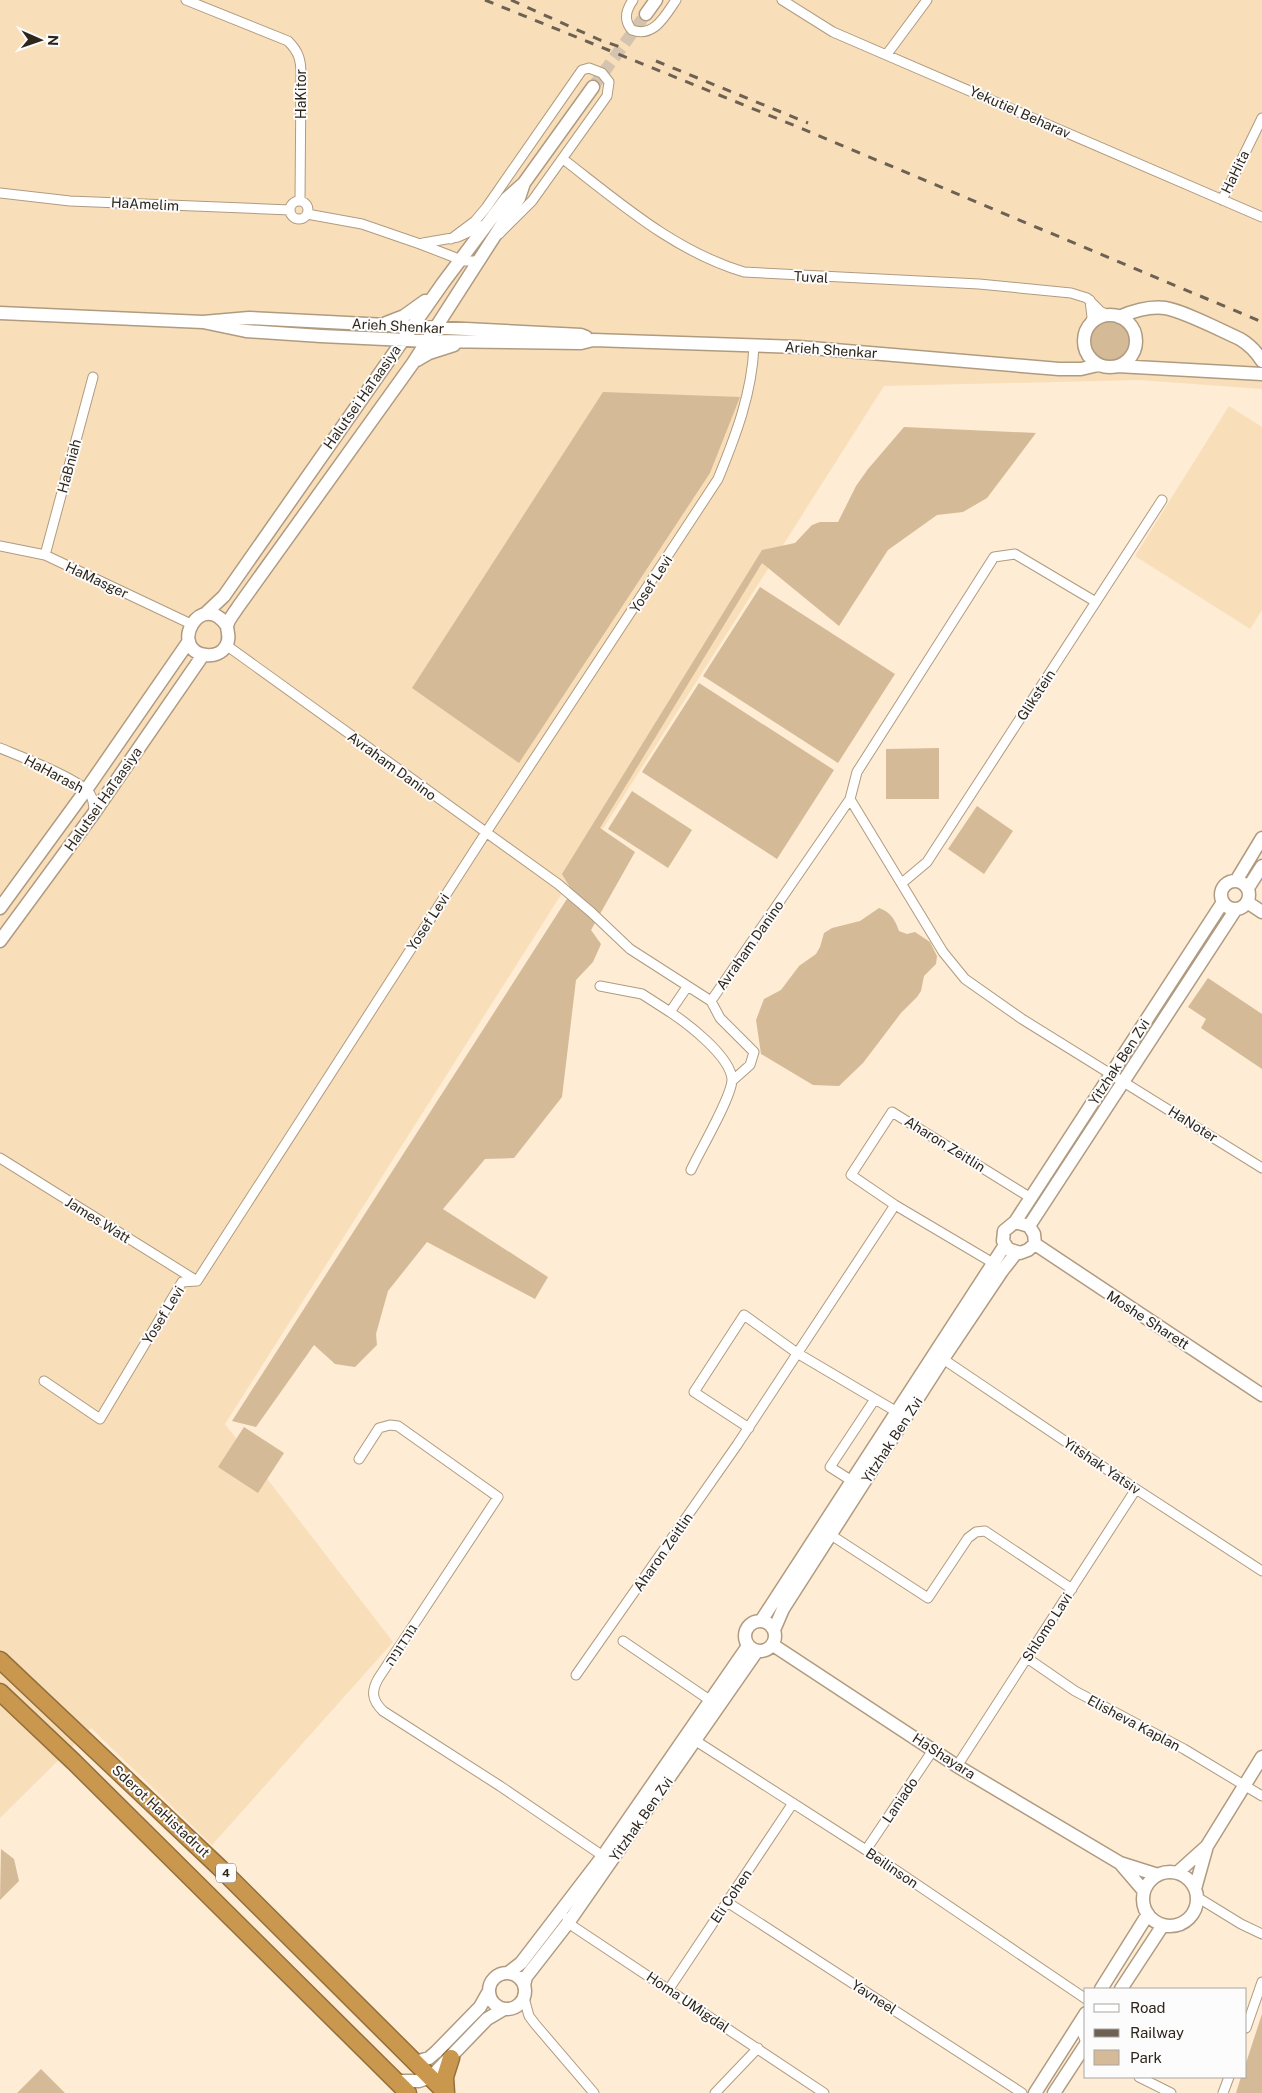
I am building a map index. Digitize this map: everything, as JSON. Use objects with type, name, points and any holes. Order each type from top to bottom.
[{"type":"highway","name":"Sderot HaHistadrut","points":[[0,1660],[219,1867],[446,2093]]},
{"type":"highway","name":"Sderot HaHistadrut","points":[[0,1692],[74,1762],[408,2093]]},
{"type":"highway","points":[[4,1705],[74,1762]]},
{"type":"highway","points":[[446,2093],[445,2078],[451,2058]]},
{"type":"street","name":"HaKitor","points":[[186,0],[288,41],[297,50],[301,61],[300,201]]},
{"type":"street","points":[[633,0],[627,10],[627,24],[632,30],[640,32],[649,31],[657,26],[676,0]]},
{"type":"street","points":[[646,14],[656,0]]},
{"type":"street","name":"Yekutiel Beharav","points":[[782,0],[833,32],[1262,217]]},
{"type":"street","points":[[887,54],[927,0]]},
{"type":"street","points":[[451,239],[475,221],[486,208],[582,70],[586,68],[596,69],[608,79],[607,96],[532,201],[496,237]]},
{"type":"street","name":"Halutsei HaTaasiya","points":[[0,908],[86,790],[189,641],[188,634],[191,624],[224,596],[443,283],[511,193],[524,183],[593,87]]},
{"type":"street","name":"HaHita","points":[[1222,200],[1262,118]]},
{"type":"street","name":"Tuval","points":[[563,159],[659,232],[723,266],[744,272],[979,284],[1071,293],[1084,296],[1100,311],[1113,316]]},
{"type":"street","name":"Halutsei HaTaasiya","points":[[226,645],[229,632],[227,626],[238,607],[437,328],[496,237],[519,198],[524,183]]},
{"type":"street","name":"HaAmelim","points":[[0,193],[70,201],[290,210]]},
{"type":"street","points":[[308,214],[307,206],[300,201],[292,205],[290,210],[292,216],[297,219],[303,218],[308,214],[362,224],[460,260],[472,262],[481,259]]},
{"type":"street","points":[[420,244],[468,234],[488,222]]},
{"type":"street","points":[[382,325],[415,309],[443,283]]},
{"type":"street","points":[[456,298],[454,309],[458,319],[476,330]]},
{"type":"street","points":[[1090,300],[1093,311],[1090,325],[1084,338],[1086,352],[1091,360],[1098,365],[1105,367],[1117,366],[1262,374]]},
{"type":"street","points":[[1090,325],[1097,318],[1149,308],[1172,310],[1240,339],[1253,348],[1262,362]]},
{"type":"street","points":[[1117,366],[1130,358],[1137,318],[1149,308]]},
{"type":"street","name":"Arieh Shenkar","points":[[0,314],[203,322],[249,318],[581,335],[593,340]]},
{"type":"street","points":[[1113,316],[1130,325],[1139,352],[1147,361],[1158,368]]},
{"type":"street","name":"Arieh Shenkar","points":[[203,322],[246,331],[403,339],[581,343],[593,340],[799,347],[1069,369],[1098,365]]},
{"type":"street","points":[[413,363],[439,349],[470,341]]},
{"type":"street","name":"Yosef Levi","points":[[44,1381],[100,1419],[182,1282],[197,1281],[718,479],[746,401],[752,376],[754,346]]},
{"type":"street","points":[[1069,369],[1081,361],[1086,352]]},
{"type":"street","name":"HaBniah","points":[[45,555],[93,376]]},
{"type":"street","name":"Glikstein","points":[[902,883],[927,862],[1162,500]]},
{"type":"street","name":"HaMasger","points":[[0,546],[45,555],[191,624]]},
{"type":"street","name":"Avraham Danino","points":[[226,645],[558,884],[592,912],[630,949],[711,1001],[850,799],[857,772],[994,557],[1015,554],[1096,602]]},
{"type":"street","points":[[205,614],[218,616],[227,626]]},
{"type":"street","points":[[189,641],[192,647],[203,655],[217,654],[226,645]]},
{"type":"street","name":"Halutsei HaTaasiya","points":[[0,942],[94,813],[203,655]]},
{"type":"street","name":"HaHarash","points":[[0,748],[24,758],[86,790],[93,800],[94,813]]},
{"type":"street","points":[[850,799],[943,952],[965,979],[1022,1020],[1124,1081]]},
{"type":"street","points":[[1262,838],[1236,880],[1224,886],[1221,894],[1223,902],[1229,907],[1242,905],[1262,912]]},
{"type":"street","points":[[1242,905],[1249,898],[1248,888],[1262,866]]},
{"type":"street","points":[[1236,880],[1248,888]]},
{"type":"street","name":"Yitzhak Ben Zvi","points":[[1015,1222],[1223,902]]},
{"type":"street","name":"Yitzhak Ben Zvi","points":[[1029,1226],[1242,905]]},
{"type":"street","points":[[600,986],[642,994],[700,1033],[728,1067],[732,1081],[729,1097],[690,1170]]},
{"type":"street","points":[[670,1012],[687,987]]},
{"type":"street","points":[[711,1001],[720,1018],[754,1052],[750,1065],[732,1081]]},
{"type":"street","name":"HaNoter","points":[[1124,1081],[1262,1168]]},
{"type":"street","name":"Aharon Zeitlin","points":[[993,1263],[895,1205],[851,1175],[892,1112],[1031,1198]]},
{"type":"street","name":"James Watt","points":[[0,1158],[197,1281]]},
{"type":"street","name":"Aharon Zeitlin","points":[[576,1675],[749,1428],[895,1205]]},
{"type":"street","points":[[1015,1222],[1029,1226],[1034,1234],[1034,1244],[1024,1252],[1016,1253],[1008,1249],[1003,1240],[1004,1231],[1015,1222]]},
{"type":"street","name":"Moshe Sharett","points":[[1034,1244],[1262,1395]]},
{"type":"street","name":"Yitzhak Ben Zvi","points":[[761,1621],[1005,1245]]},
{"type":"street","name":"Yitzhak Ben Zvi","points":[[774,1630],[783,1609],[943,1359],[1016,1253]]},
{"type":"street","points":[[749,1428],[694,1392],[744,1315],[797,1353],[897,1412]]},
{"type":"street","name":"Yitshak Yatsiv","points":[[943,1359],[1262,1571]]},
{"type":"street","points":[[852,1481],[830,1467],[875,1399]]},
{"type":"street","name":"גורדוניה","points":[[359,1459],[379,1428],[390,1425],[398,1426],[498,1497],[378,1679],[373,1688],[372,1695],[376,1704],[603,1856]]},
{"type":"street","name":"Shlomo Lavi","points":[[957,1766],[1136,1489]]},
{"type":"street","points":[[831,1534],[928,1598],[968,1538],[976,1532],[985,1531],[1072,1589]]},
{"type":"street","points":[[756,1621],[769,1624],[774,1630],[775,1640],[766,1650],[753,1648],[745,1636],[748,1627],[756,1621]]},
{"type":"street","points":[[623,1641],[711,1701]]},
{"type":"street","name":"HaShayara","points":[[773,1644],[957,1766],[1120,1863],[1158,1875]]},
{"type":"street","name":"Yitzhak Ben Zvi","points":[[416,2062],[429,2058],[436,2052],[480,2007],[493,1980],[497,1976],[508,1973],[521,1963],[603,1856],[711,1701],[753,1648]]},
{"type":"street","name":"Yitzhak Ben Zvi","points":[[524,1991],[530,1972],[568,1923],[696,1741],[753,1648]]},
{"type":"street","name":"Elisheva Kaplan","points":[[1027,1658],[1075,1691],[1184,1749],[1262,1796]]},
{"type":"street","name":"Beilinson","points":[[696,1741],[866,1850],[1084,1998]]},
{"type":"street","name":"Laniado","points":[[866,1850],[933,1750]]},
{"type":"street","points":[[1177,1873],[1207,1846],[1262,1757]]},
{"type":"street","name":"Eli Cohen","points":[[669,1989],[793,1803]]},
{"type":"street","points":[[1207,1846],[1196,1893],[1192,1913],[1187,1920],[1171,1926],[1163,1925],[1148,1914],[1144,1907],[1144,1891],[1148,1883],[1158,1875],[1169,1872],[1177,1873],[1185,1876],[1196,1893],[1240,1924],[1262,1934]]},
{"type":"street","points":[[603,1856],[616,1854]]},
{"type":"street","name":"HaShayara","points":[[1120,1863],[1144,1891]]},
{"type":"street","name":"Yavneel","points":[[727,1902],[1022,2093]]},
{"type":"street","points":[[568,1903],[568,1923]]},
{"type":"street","points":[[1102,1988],[1148,1914]]},
{"type":"street","name":"Homa UMigdal","points":[[568,1923],[824,2093]]},
{"type":"street","points":[[1122,1988],[1163,1925]]},
{"type":"street","points":[[508,1973],[519,1978],[524,1991],[529,2016],[594,2093]]},
{"type":"street","points":[[1247,2025],[1262,1982]]},
{"type":"street","points":[[489,1991],[492,2002],[504,2009],[514,2008],[519,2005],[524,1991]]},
{"type":"street","points":[[396,2081],[419,2081],[431,2077],[488,2019],[504,2009]]},
{"type":"street","points":[[1082,2018],[1084,2030]]},
{"type":"street","points":[[1035,2093],[1082,2018]]},
{"type":"street","points":[[1054,2093],[1084,2046]]},
{"type":"street","points":[[715,2093],[758,2048]]},
{"type":"street","points":[[1141,2078],[1171,2093]]},
{"type":"street","points":[[1223,2093],[1229,2078]]},
{"type":"shaded area","points":[[0,0],[1262,0],[1262,389],[1139,380],[884,386],[225,1424],[393,1642],[212,1845],[91,1728],[0,1818]]},
{"type":"shaded area","points":[[1229,406],[1262,427],[1262,610],[1250,629],[1135,556]]},
{"type":"green space","points":[[1110,320],[1125,326],[1131,341],[1125,356],[1110,362],[1095,356],[1089,341],[1095,326]]},
{"type":"green space","points":[[603,392],[740,397],[710,473],[519,763],[412,688]]},
{"type":"green space","points":[[904,427],[1036,433],[987,498],[963,512],[937,515],[888,550],[839,626],[762,563],[600,828],[635,852],[591,930],[601,944],[593,962],[576,980],[562,1097],[514,1158],[485,1159],[443,1209],[548,1277],[535,1299],[427,1242],[388,1291],[376,1334],[377,1345],[355,1367],[335,1364],[314,1345],[256,1427],[232,1421],[572,891],[562,874],[762,550],[795,543],[812,525],[820,522],[838,522],[856,486]]},
{"type":"green space","points":[[760,587],[895,674],[838,763],[703,676]]},
{"type":"green space","points":[[699,683],[834,770],[777,859],[642,772]]},
{"type":"green space","points":[[939,748],[939,799],[886,799],[886,749]]},
{"type":"green space","points":[[632,791],[692,830],[668,868],[608,829]]},
{"type":"green space","points":[[977,806],[1013,831],[984,874],[948,849]]},
{"type":"green space","points":[[879,908],[892,917],[899,931],[907,934],[915,932],[930,942],[937,956],[936,964],[924,976],[921,991],[917,997],[901,1013],[863,1063],[839,1086],[813,1085],[761,1054],[756,1020],[764,999],[781,990],[799,966],[816,954],[824,933],[832,928],[860,921]]},
{"type":"green space","points":[[1208,978],[1262,1014],[1262,1069],[1201,1028],[1206,1019],[1188,1007]]},
{"type":"green space","points":[[244,1427],[284,1453],[258,1493],[218,1467]]},
{"type":"green space","points":[[1,1849],[14,1859],[19,1881],[0,1900]]},
{"type":"green space","points":[[1262,2014],[1262,2093],[1236,2093],[1241,2078],[1247,2078],[1247,2060]]},
{"type":"green space","points":[[41,2069],[65,2093],[17,2093]]},
{"type":"tunnel","points":[[593,87],[646,14]]},
{"type":"railway","points":[[485,0],[798,127],[1262,322]]},
{"type":"railway","points":[[511,0],[620,47]]},
{"type":"railway","points":[[656,61],[808,123]]}]
